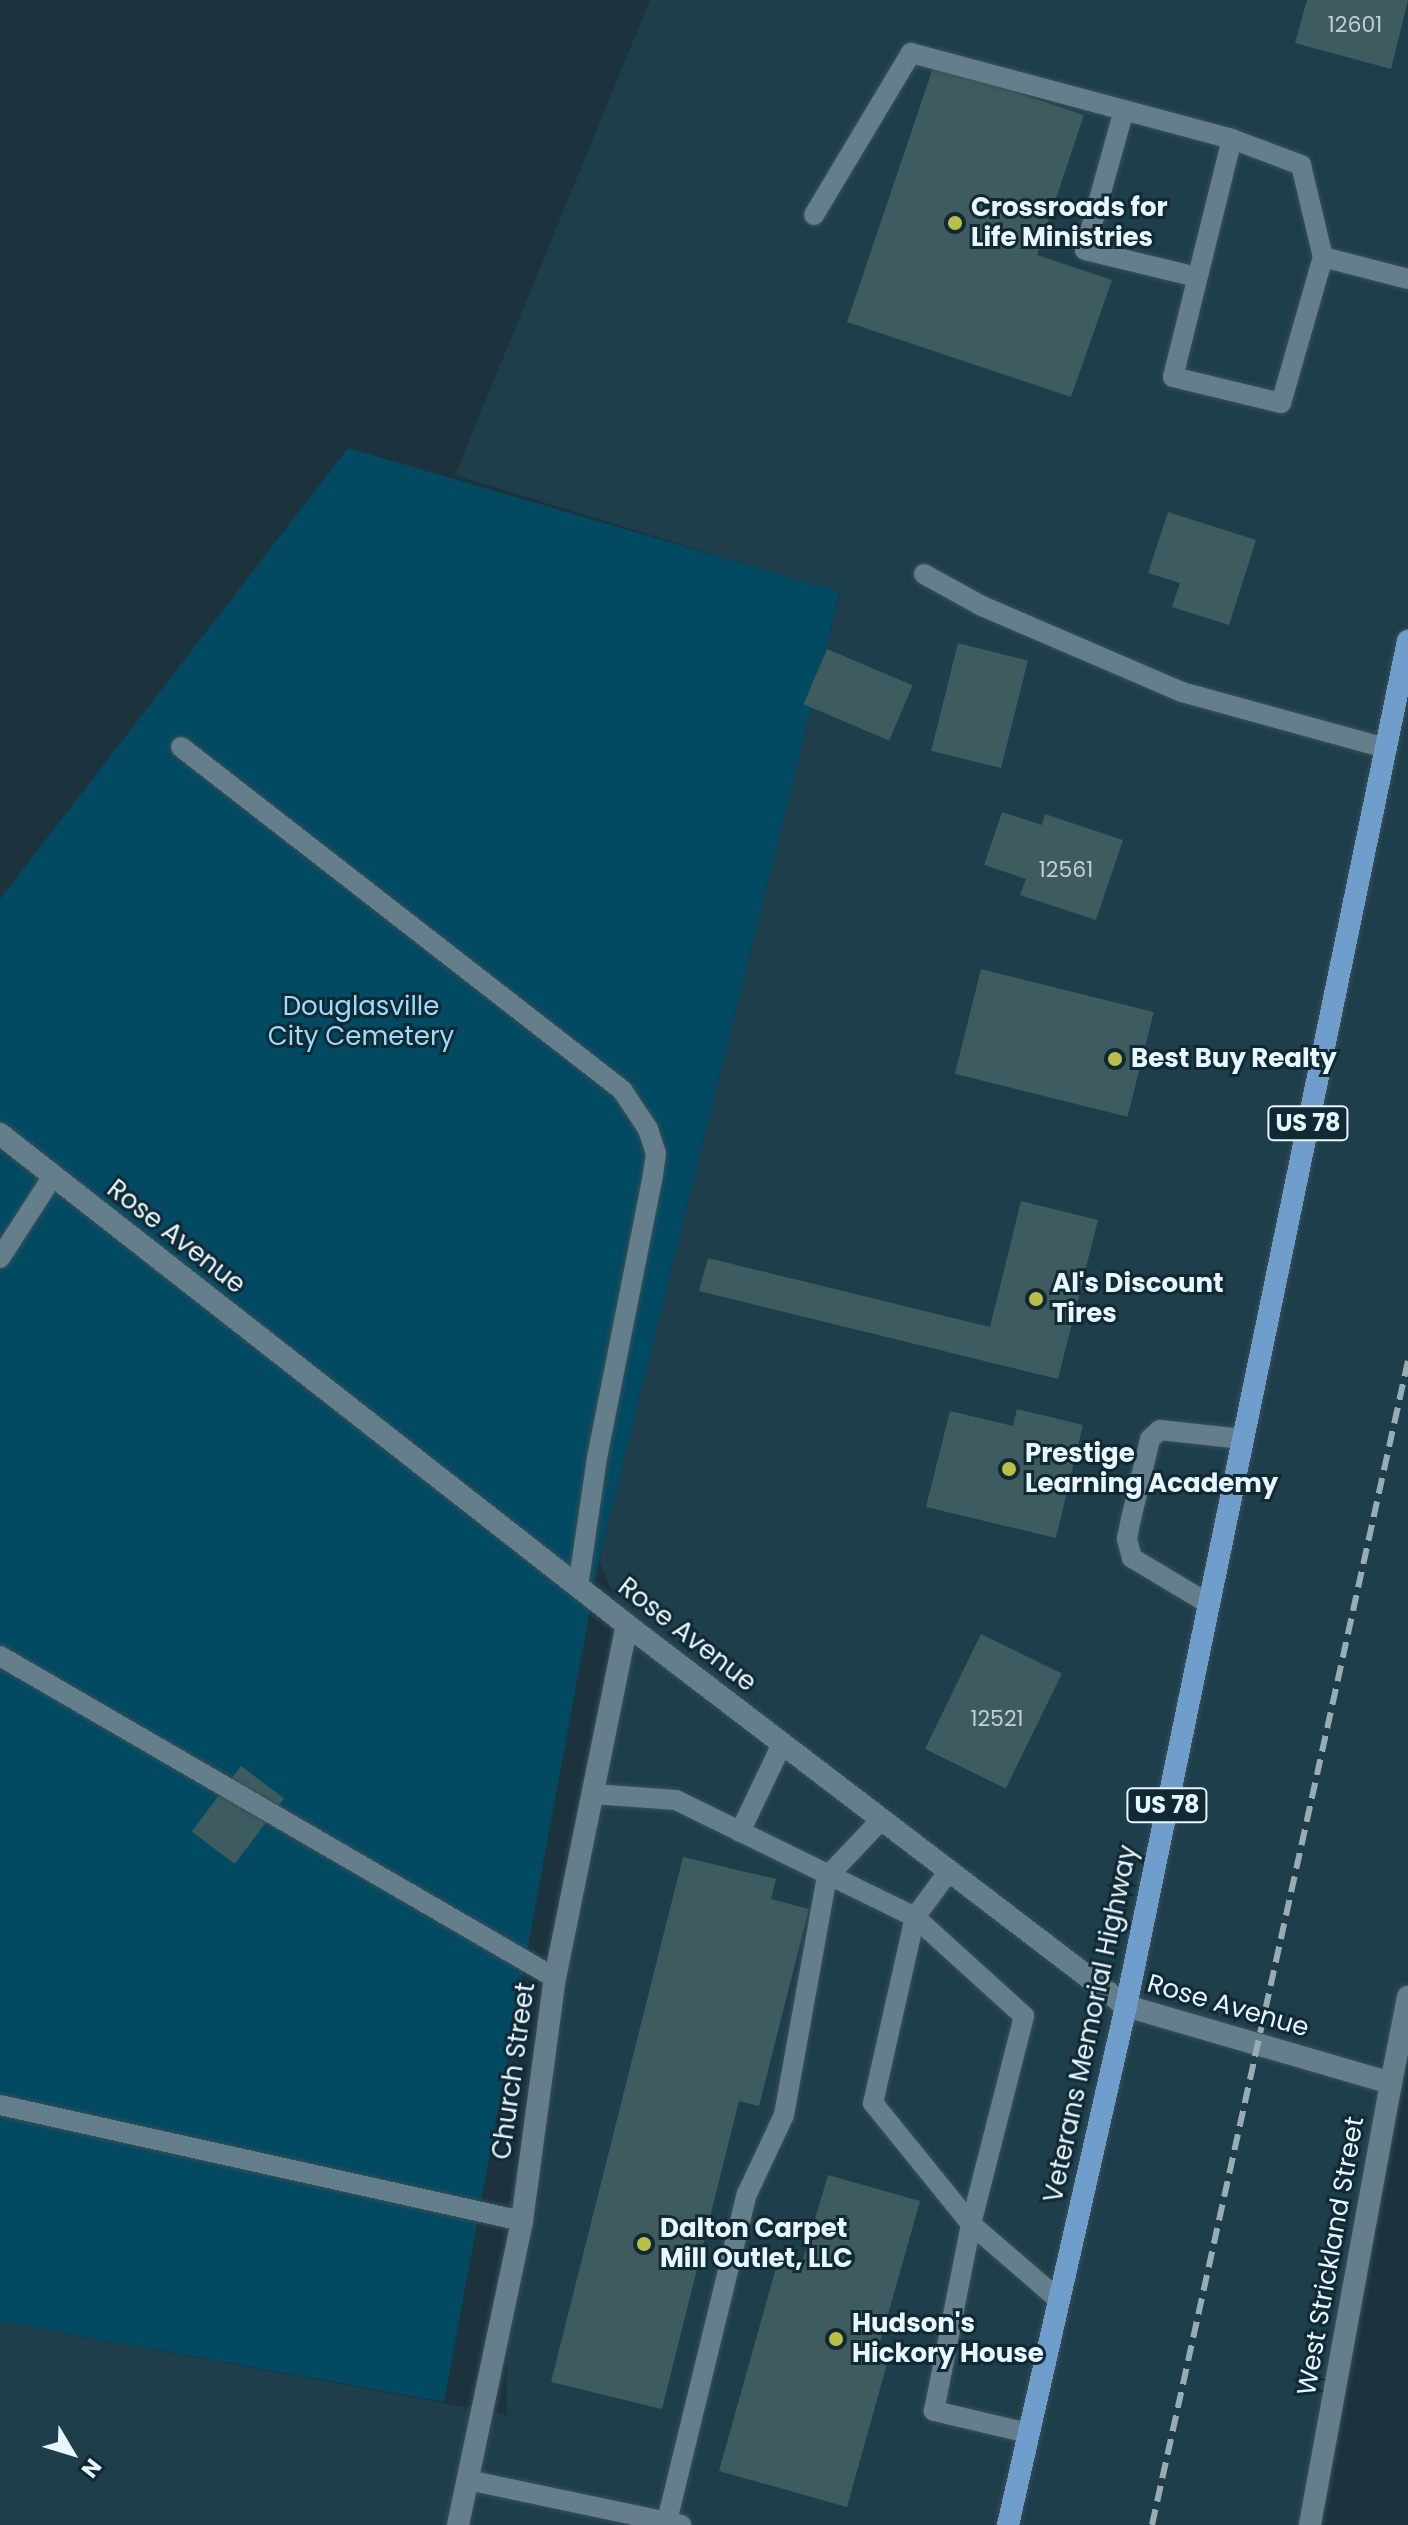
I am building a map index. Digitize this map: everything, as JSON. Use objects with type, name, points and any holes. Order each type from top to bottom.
[{"type":"main road","name":"Veterans Memorial Highway","points":[[1008,2525],[1126,2006],[1408,641]]},
{"type":"street","name":"Rose Avenue","points":[[0,1134],[627,1625],[1126,2006],[1391,2083]]},
{"type":"street","name":"Church Street","points":[[458,2525],[522,2221],[555,1978],[627,1625]]},
{"type":"street","name":"West Strickland Street","points":[[1310,2525],[1408,1997]]},
{"type":"lane","points":[[814,215],[911,53],[1232,139],[1301,165],[1323,257],[1281,403],[1173,377],[1232,139]]},
{"type":"lane","points":[[1124,110],[1085,250],[1197,277]]},
{"type":"lane","points":[[1323,257],[1408,279]]},
{"type":"lane","points":[[924,574],[982,606],[1182,692],[1386,748]]},
{"type":"lane","points":[[181,747],[622,1090],[648,1129],[656,1153],[652,1180],[597,1458],[578,1587]]},
{"type":"lane","points":[[0,1258],[53,1176]]},
{"type":"lane","points":[[1209,1604],[1132,1558],[1127,1539],[1150,1439],[1160,1430],[1243,1439]]},
{"type":"lane","points":[[0,1656],[555,1978]]},
{"type":"lane","points":[[740,1832],[782,1744]]},
{"type":"lane","points":[[593,1794],[676,1800],[827,1877],[915,1917],[1024,2016],[971,2224],[934,2411],[1028,2433]]},
{"type":"lane","points":[[468,2480],[674,2523],[747,2194],[784,2115],[827,1877],[882,1819]]},
{"type":"lane","points":[[949,1871],[915,1917],[873,2103],[971,2224],[1058,2299]]},
{"type":"lane","points":[[0,2105],[522,2221]]},
{"type":"shaded area","points":[[650,0],[1408,0],[1408,1997],[1310,2525],[0,2525],[0,2321],[507,2415],[507,2215],[627,1626],[599,1561],[840,593],[455,475]]},
{"type":"green space","name":"Douglasville City Cemetery","points":[[348,448],[840,592],[599,1561],[444,2402],[0,2321],[0,899]]},
{"type":"building","points":[[1307,0],[1408,0],[1391,69],[1295,43]]},
{"type":"building","points":[[934,65],[1084,115],[1037,255],[1112,280],[1071,397],[847,322]]},
{"type":"building","points":[[1168,512],[1256,540],[1229,625],[1172,607],[1180,583],[1148,573]]},
{"type":"building","points":[[958,643],[1028,660],[1001,768],[931,751]]},
{"type":"building","points":[[827,649],[913,685],[889,741],[804,704]]},
{"type":"building","points":[[1002,812],[1042,825],[1045,814],[1123,840],[1096,920],[1020,895],[1026,879],[984,865]]},
{"type":"building","points":[[981,969],[1154,1012],[1128,1117],[955,1074]]},
{"type":"building","points":[[1021,1201],[1098,1220],[1058,1379],[699,1291],[708,1258],[990,1327]]},
{"type":"building","points":[[1017,1409],[1083,1425],[1056,1538],[926,1507],[950,1411],[1013,1426]]},
{"type":"building","points":[[981,1634],[1062,1673],[1006,1788],[925,1749]]},
{"type":"building","points":[[241,1766],[284,1798],[235,1864],[192,1831]]},
{"type":"building","name":"Dalton Carpet Mill Outlet, LLC","points":[[683,1857],[776,1879],[771,1899],[809,1909],[759,2106],[739,2101],[662,2409],[551,2382]]},
{"type":"building","points":[[828,2175],[920,2201],[878,2350],[890,2353],[847,2507],[719,2471],[779,2257],[802,2263]]},
{"type":"railway","points":[[1152,2525],[1408,1361]]},
{"type":"place","name":"Crossroads for Life Ministries","points":[[955,223]]},
{"type":"place","name":"Best Buy Realty","points":[[1115,1059]]},
{"type":"place","name":"Al's Discount Tires","points":[[1036,1299]]},
{"type":"place","name":"Prestige Learning Academy","points":[[1009,1469]]},
{"type":"place","name":"Dalton Carpet Mill Outlet, LLC","points":[[644,2244]]},
{"type":"place","name":"Hudson's Hickory House","points":[[836,2339]]}]
